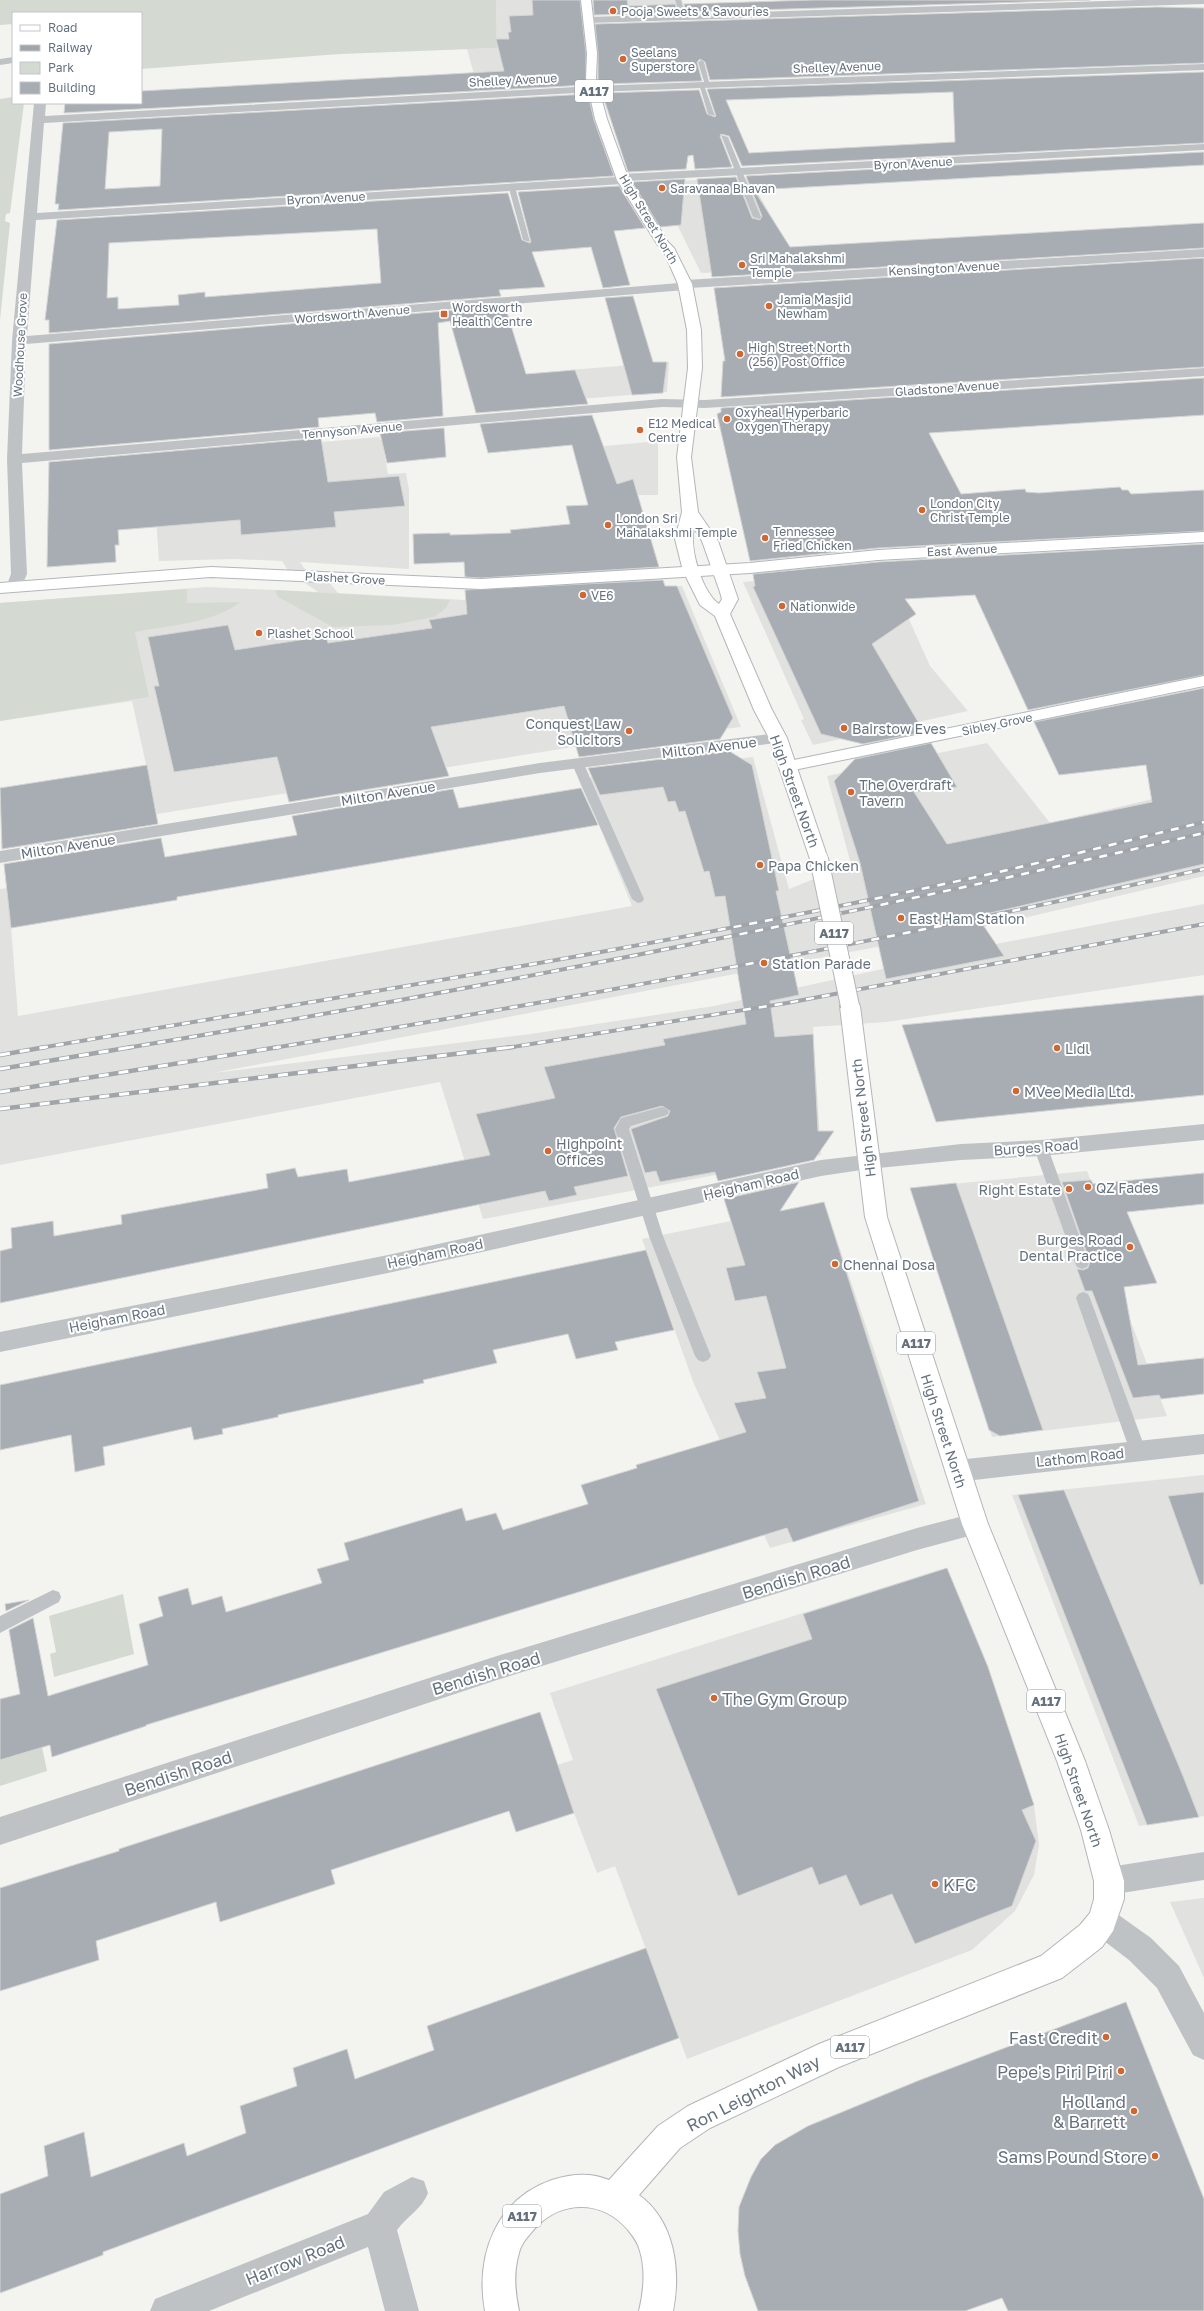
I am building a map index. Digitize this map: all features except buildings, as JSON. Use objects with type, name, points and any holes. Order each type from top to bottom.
[{"type":"main road","name":"High Street North","points":[[586,0],[594,89],[602,119],[623,179],[663,244],[668,248],[685,285],[694,330],[695,368],[684,457],[690,512],[683,538],[691,571],[706,602],[722,614],[763,710],[778,738],[789,766],[819,859],[850,1006],[876,1217],[975,1524],[1071,1761],[1095,1830],[1109,1881],[1109,1899],[1102,1921]]},
{"type":"main road","name":"High Street North","points":[[690,512],[710,541],[730,599],[722,614]]},
{"type":"main road","name":"East Avenue","points":[[691,571],[878,555],[1204,537]]},
{"type":"main road","name":"Plashet Grove","points":[[7,587],[211,572],[481,584],[691,571]]},
{"type":"main road","name":"Sibley Grove","points":[[789,766],[1204,681]]},
{"type":"main road","name":"Ron Leighton Way","points":[[614,2198],[669,2137],[699,2117],[830,2055],[1051,1967],[1091,1936],[1102,1921]]},
{"type":"main road","name":"A117","points":[[502,2311],[498,2290],[498,2267],[504,2246],[513,2228],[526,2212],[541,2200],[559,2192],[577,2190],[596,2191],[614,2198],[632,2210],[646,2226],[656,2247],[661,2270],[660,2293],[656,2311]]},
{"type":"street","points":[[589,20],[1204,1]]},
{"type":"street","points":[[0,62],[12,60]]},
{"type":"street","name":"Shelley Avenue","points":[[41,120],[594,89],[1204,68]]},
{"type":"street","name":"Woodhouse Grove","points":[[7,587],[19,574],[14,459],[20,341],[29,216],[41,120],[40,104]]},
{"type":"street","name":"Byron Avenue","points":[[29,216],[739,172],[1204,147]]},
{"type":"street","name":"Kensington Avenue","points":[[685,285],[1204,253]]},
{"type":"street","name":"Wordsworth Avenue","points":[[20,341],[685,285]]},
{"type":"street","name":"Gladstone Avenue","points":[[691,403],[728,402],[1204,372]]},
{"type":"street","name":"Tennyson Avenue","points":[[14,459],[662,403],[691,403]]},
{"type":"street","name":"Milton Avenue","points":[[0,857],[578,764],[778,738]]},
{"type":"street","name":"Burges Road","points":[[868,1160],[961,1152],[1041,1148],[1204,1132]]},
{"type":"street","name":"Heigham Road","points":[[0,1342],[396,1262],[821,1168],[868,1160]]},
{"type":"street","name":"Lathom Road","points":[[957,1471],[1204,1444]]},
{"type":"street","name":"Bendish Road","points":[[0,1831],[498,1668],[917,1539],[975,1524]]},
{"type":"street","points":[[1109,1881],[1204,1866]]},
{"type":"street","points":[[1102,1921],[1140,1949],[1168,1977],[1204,2044]]},
{"type":"street","points":[[402,2311],[379,2226],[396,2204],[412,2193]]},
{"type":"street","name":"Harrow Road","points":[[167,2311],[379,2226]]},
{"type":"lane","points":[[678,0],[684,18]]},
{"type":"lane","points":[[701,62],[712,114]]},
{"type":"lane","points":[[724,137],[757,217]]},
{"type":"lane","points":[[511,187],[527,240]]},
{"type":"lane","points":[[578,764],[638,898]]},
{"type":"lane","points":[[662,1112],[626,1122],[622,1129],[646,1206],[702,1356]]},
{"type":"lane","points":[[1041,1148],[1082,1263]]},
{"type":"lane","points":[[1084,1298],[1138,1451]]},
{"type":"lane","points":[[0,1625],[54,1597]]},
{"type":"shaded area","points":[[496,0],[571,0],[575,24],[478,89],[467,49],[497,48]]},
{"type":"shaded area","points":[[606,0],[682,0],[686,12],[609,15]]},
{"type":"shaded area","points":[[738,178],[750,179],[779,230],[796,269],[701,273],[656,182]]},
{"type":"shaded area","points":[[669,362],[667,392],[580,399],[569,370]]},
{"type":"shaded area","name":"Plashet School","points":[[379,437],[382,442],[388,474],[406,473],[409,490],[409,569],[300,562],[304,568],[330,583],[338,593],[483,601],[507,595],[682,586],[741,727],[573,747],[157,814],[132,701],[0,721],[0,603],[207,587],[318,592],[289,572],[282,561],[234,559],[159,561],[154,488],[139,458]]},
{"type":"shaded area","points":[[658,441],[658,495],[599,495],[574,449]]},
{"type":"shaded area","points":[[886,568],[930,666],[968,711],[813,745],[801,720],[804,719],[743,582]]},
{"type":"shaded area","points":[[987,743],[1050,823],[1204,787],[1204,876],[998,924],[213,1073],[531,1034],[714,1006],[996,944],[1204,904],[1204,975],[886,1022],[813,1027],[821,1155],[483,1219],[440,1082],[0,1165],[0,889],[8,888],[18,1016],[632,906],[599,825],[578,779],[753,757],[789,889],[851,864],[827,776]]},
{"type":"shaded area","points":[[1087,1171],[1131,1282],[1116,1283],[1167,1416],[992,1437],[910,1188]]},
{"type":"shaded area","points":[[824,1202],[926,1504],[770,1548],[694,1384],[642,1239]]},
{"type":"shaded area","points":[[1204,1475],[1204,1816],[1139,1826],[1012,1495]]},
{"type":"shaded area","points":[[942,1569],[950,1575],[988,1667],[1034,1805],[1039,1845],[1034,1875],[1015,1911],[972,1950],[687,2059],[615,1866],[597,1873],[574,1813],[557,1765],[573,1760],[550,1693]]},
{"type":"shaded area","points":[[1204,1898],[1204,1978],[1170,1902]]},
{"type":"green space","points":[[0,0],[496,0],[497,48],[340,54],[142,69],[142,12],[12,12],[12,24],[0,25]]},
{"type":"green space","points":[[12,97],[12,104],[24,104],[10,213],[6,214],[5,221],[10,223],[0,320],[0,99]]},
{"type":"green space","points":[[187,589],[187,603],[240,602],[218,615],[190,623],[135,632],[149,697],[0,721],[0,603]]},
{"type":"green space","points":[[275,590],[450,600],[446,608],[434,617],[392,625],[333,627],[278,597]]},
{"type":"green space","points":[[123,1594],[134,1654],[54,1677],[50,1654],[56,1652],[49,1616]]},
{"type":"green space","points":[[42,1747],[47,1771],[0,1786],[0,1760]]},
{"type":"railway","points":[[40,1048],[504,969],[736,927],[852,904],[1056,859],[1204,822]]},
{"type":"railway","points":[[126,1048],[397,1001],[666,949],[936,893],[1204,833]]},
{"type":"railway","points":[[273,1048],[390,1029],[740,966],[1088,895],[1204,869]]},
{"type":"railway","points":[[510,1047],[787,1003],[1204,924]]},
{"type":"railway","points":[[0,1055],[46,1047]]},
{"type":"railway","points":[[126,1048],[132,1047]]},
{"type":"railway","points":[[0,1092],[279,1047]]},
{"type":"railway","points":[[0,1109],[510,1047]]},
{"type":"railway","points":[[0,1069],[126,1048]]},
{"type":"place","name":"Pooja Sweets & Savouries","points":[[613,11]]},
{"type":"place","name":"Seelans Superstore","points":[[623,59]]},
{"type":"place","name":"Saravanaa Bhavan","points":[[662,188]]},
{"type":"place","name":"Sri Mahalakshmi Temple","points":[[742,265]]},
{"type":"place","name":"Jamia Masjid Newham","points":[[769,306]]},
{"type":"place","name":"Wordsworth Health Centre","points":[[444,314]]},
{"type":"place","name":"High Street North (256) Post Office","points":[[740,354]]},
{"type":"place","name":"Oxyheal Hyperbaric Oxygen Therapy","points":[[727,419]]},
{"type":"place","name":"E12 Medical Centre","points":[[640,430]]},
{"type":"place","name":"London City Christ Temple","points":[[922,510]]},
{"type":"place","name":"London Sri Mahalakshmi Temple","points":[[608,525]]},
{"type":"place","name":"Tennessee Fried Chicken","points":[[765,538]]},
{"type":"place","name":"VE6","points":[[583,595]]},
{"type":"place","name":"Nationwide","points":[[782,606]]},
{"type":"place","name":"Plashet School","points":[[259,633]]},
{"type":"place","name":"Bairstow Eves","points":[[844,728]]},
{"type":"place","name":"Conquest Law Solicitors","points":[[629,731]]},
{"type":"place","name":"The Overdraft Tavern","points":[[851,792]]},
{"type":"place","name":"Papa Chicken","points":[[760,865]]},
{"type":"place","name":"East Ham Station","points":[[901,918]]},
{"type":"place","name":"Station Parade","points":[[764,963]]},
{"type":"place","name":"Lidl","points":[[1057,1048]]},
{"type":"place","name":"MVee Media Ltd.","points":[[1016,1091]]},
{"type":"place","name":"Highpoint Offices","points":[[548,1151]]},
{"type":"place","name":"QZ Fades","points":[[1088,1187]]},
{"type":"place","name":"Right Estate","points":[[1069,1189]]},
{"type":"place","name":"Burges Road Dental Practice","points":[[1130,1247]]},
{"type":"place","name":"Chennai Dosa","points":[[835,1264]]},
{"type":"place","name":"The Gym Group","points":[[714,1698]]},
{"type":"place","name":"KFC","points":[[935,1884]]},
{"type":"place","name":"Fast Credit","points":[[1106,2037]]},
{"type":"place","name":"Pepe's Piri Piri","points":[[1121,2071]]},
{"type":"place","name":"Holland & Barrett","points":[[1134,2111]]},
{"type":"place","name":"Sams Pound Store","points":[[1155,2156]]}]
